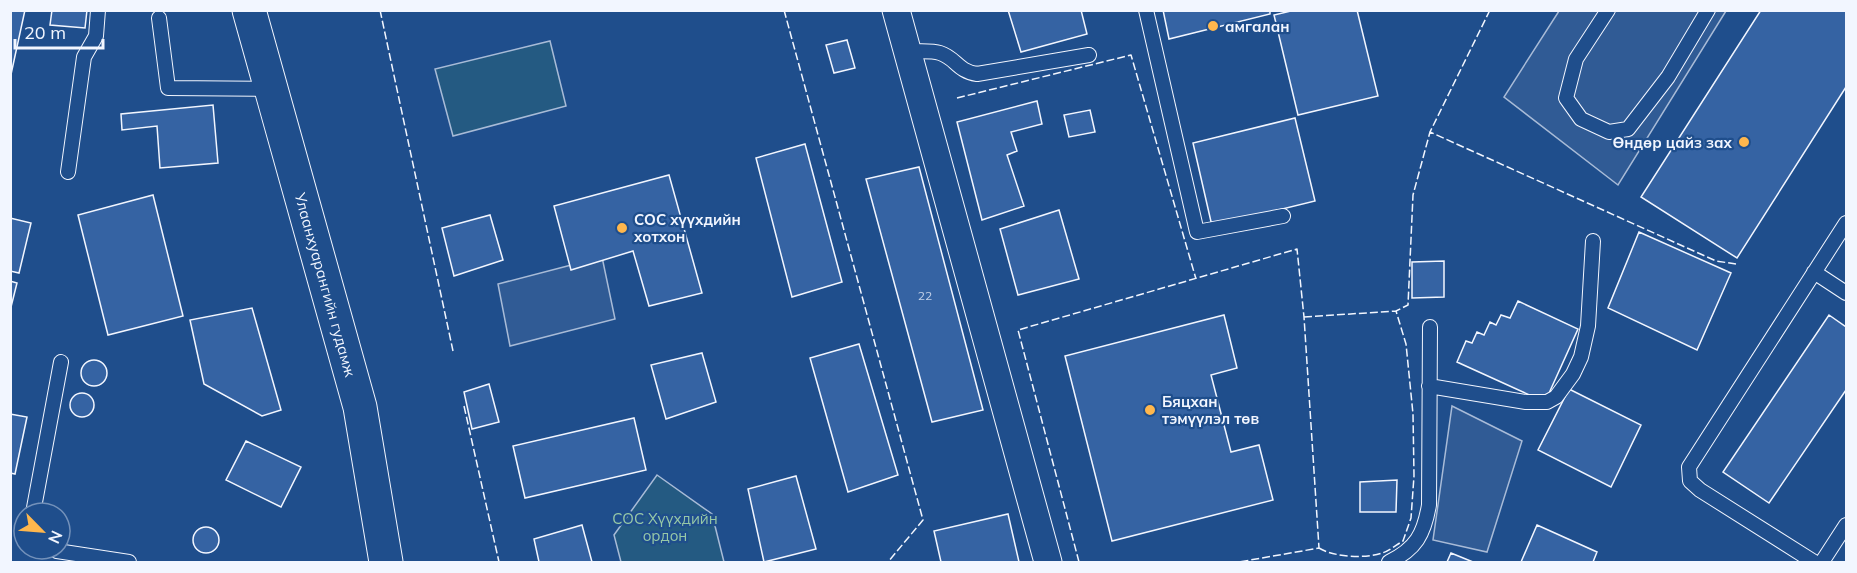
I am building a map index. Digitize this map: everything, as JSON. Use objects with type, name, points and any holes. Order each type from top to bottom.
[{"type":"main road","name":"Улаанхуарангийн гудамж","points":[[249,10],[360,407],[386,562]]},
{"type":"street","points":[[896,10],[1048,562]]},
{"type":"lane","points":[[68,172],[84,57],[96,36],[98,10]]},
{"type":"lane","points":[[1146,10],[1197,232],[1283,216]]},
{"type":"lane","points":[[1608,10],[1576,59],[1566,98],[1581,119],[1609,132],[1628,129],[1668,77],[1708,10]]},
{"type":"lane","points":[[159,18],[168,88],[271,89]]},
{"type":"lane","points":[[907,51],[940,53],[959,68],[977,74],[1089,55]]},
{"type":"lane","points":[[1814,562],[1700,490],[1690,481],[1689,467],[1846,223]]},
{"type":"lane","points":[[1429,386],[1526,402],[1547,402],[1556,397],[1573,374],[1581,357],[1586,337],[1593,242]]},
{"type":"lane","points":[[1814,272],[1846,293]]},
{"type":"lane","points":[[1389,562],[1407,552],[1418,542],[1426,524],[1429,505],[1430,327]]},
{"type":"lane","points":[[35,501],[61,362]]},
{"type":"lane","points":[[1822,562],[1846,525]]},
{"type":"lane","points":[[72,552],[129,562]]},
{"type":"green space","points":[[550,41],[566,106],[453,136],[435,69]]},
{"type":"green space","name":"СОС Хүүхдийн ордон","points":[[657,475],[712,514],[724,562],[621,562],[614,535]]},
{"type":"shaded area","points":[[1559,11],[1726,11],[1618,185],[1504,97]]},
{"type":"shaded area","points":[[602,257],[615,319],[510,346],[498,284]]},
{"type":"shaded area","points":[[1452,406],[1522,441],[1487,552],[1433,540]]},
{"type":"building","points":[[10,10],[25,10],[10,79]]},
{"type":"building","points":[[52,10],[87,10],[85,28],[50,25]]},
{"type":"building","points":[[1008,10],[1081,10],[1087,34],[1021,52]]},
{"type":"building","points":[[1163,10],[1270,10],[1270,14],[1169,39]]},
{"type":"building","points":[[1295,10],[1357,10],[1378,96],[1298,115],[1274,15]]},
{"type":"building","name":"Өндөр цайз зах","points":[[1761,10],[1846,10],[1846,87],[1737,258],[1641,197]]},
{"type":"building","points":[[847,40],[855,68],[834,73],[826,45]]},
{"type":"building","points":[[1037,101],[1042,124],[1011,132],[1017,151],[1007,155],[1024,206],[982,220],[957,122]]},
{"type":"building","points":[[213,105],[218,163],[160,168],[157,126],[122,130],[121,114]]},
{"type":"building","points":[[1090,110],[1095,132],[1069,137],[1064,115]]},
{"type":"building","points":[[1295,118],[1315,201],[1212,226],[1193,143]]},
{"type":"building","name":"СОС хүүхдийн хотхон","points":[[805,144],[842,282],[792,297],[756,158]]},
{"type":"building","points":[[919,167],[983,410],[932,422],[866,179]]},
{"type":"building","name":"СОС хүүхдийн хотхон","points":[[669,175],[702,293],[649,306],[633,251],[571,270],[554,206]]},
{"type":"building","points":[[153,195],[183,316],[108,335],[78,215]]},
{"type":"building","points":[[1059,210],[1079,279],[1018,295],[1000,229]]},
{"type":"building","points":[[490,215],[503,260],[454,276],[442,228]]},
{"type":"building","points":[[10,218],[31,223],[19,273],[10,271]]},
{"type":"building","points":[[1639,232],[1731,273],[1697,350],[1608,308]]},
{"type":"building","points":[[1444,261],[1444,297],[1412,298],[1412,262]]},
{"type":"building","points":[[10,281],[17,283],[10,311]]},
{"type":"building","points":[[1518,301],[1578,329],[1545,402],[1457,362],[1466,341],[1472,343],[1477,332],[1484,335],[1490,322],[1496,325],[1501,315],[1510,318]]},
{"type":"building","points":[[252,308],[281,410],[262,416],[204,384],[190,320]]},
{"type":"building","name":"Бяцхан тэмүүлэл төв","points":[[1224,315],[1237,368],[1211,375],[1231,452],[1259,445],[1273,500],[1112,541],[1065,356]]},
{"type":"building","points":[[1829,315],[1846,327],[1846,390],[1769,503],[1723,472]]},
{"type":"building","points":[[859,344],[898,475],[848,492],[810,358]]},
{"type":"building","points":[[702,353],[716,402],[666,419],[651,365]]},
{"type":"building","points":[[94,360],[103,364],[107,373],[103,382],[94,386],[85,382],[81,373],[85,364]]},
{"type":"building","points":[[489,384],[499,422],[472,429],[464,392]]},
{"type":"building","points":[[1569,389],[1641,425],[1611,487],[1538,450]]},
{"type":"building","points":[[82,393],[91,396],[94,405],[91,414],[82,417],[73,414],[70,405],[73,396]]},
{"type":"building","points":[[10,414],[27,417],[15,474],[10,473]]},
{"type":"building","points":[[634,418],[646,470],[525,498],[513,446]]},
{"type":"building","points":[[246,441],[301,467],[281,507],[226,480]]},
{"type":"building","points":[[796,476],[816,549],[764,562],[748,489]]},
{"type":"building","points":[[1397,480],[1396,512],[1360,512],[1360,482]]},
{"type":"building","points":[[1008,514],[1019,562],[941,562],[934,531]]},
{"type":"building","points":[[582,525],[592,562],[539,562],[534,539]]},
{"type":"building","points":[[1537,525],[1597,552],[1593,562],[1521,562]]},
{"type":"building","points":[[206,527],[215,531],[219,540],[215,549],[206,553],[197,549],[193,540],[197,531]]},
{"type":"building","points":[[1451,553],[1473,562],[1447,562]]},
{"type":"fence","points":[[380,10],[453,351]]},
{"type":"fence","points":[[784,10],[923,520],[888,562]]},
{"type":"fence","points":[[1490,10],[1430,132],[1716,261],[1736,264]]},
{"type":"fence","points":[[957,98],[1131,55],[1196,279]]},
{"type":"fence","points":[[1319,548],[1350,556],[1382,553],[1403,541],[1411,518],[1414,476],[1413,414],[1406,344],[1396,311],[1408,305],[1413,195],[1430,132]]},
{"type":"fence","points":[[1079,562],[1018,330],[1297,249],[1304,317],[1319,548],[1239,562]]},
{"type":"fence","points":[[1304,317],[1396,311]]},
{"type":"fence","points":[[464,406],[499,562]]},
{"type":"place","name":"амгалан","points":[[1213,26]]},
{"type":"place","name":"Өндөр цайз зах","points":[[1744,142]]},
{"type":"place","name":"СОС хүүхдийн хотхон","points":[[622,228]]},
{"type":"place","name":"Бяцхан тэмүүлэл төв","points":[[1150,410]]}]
